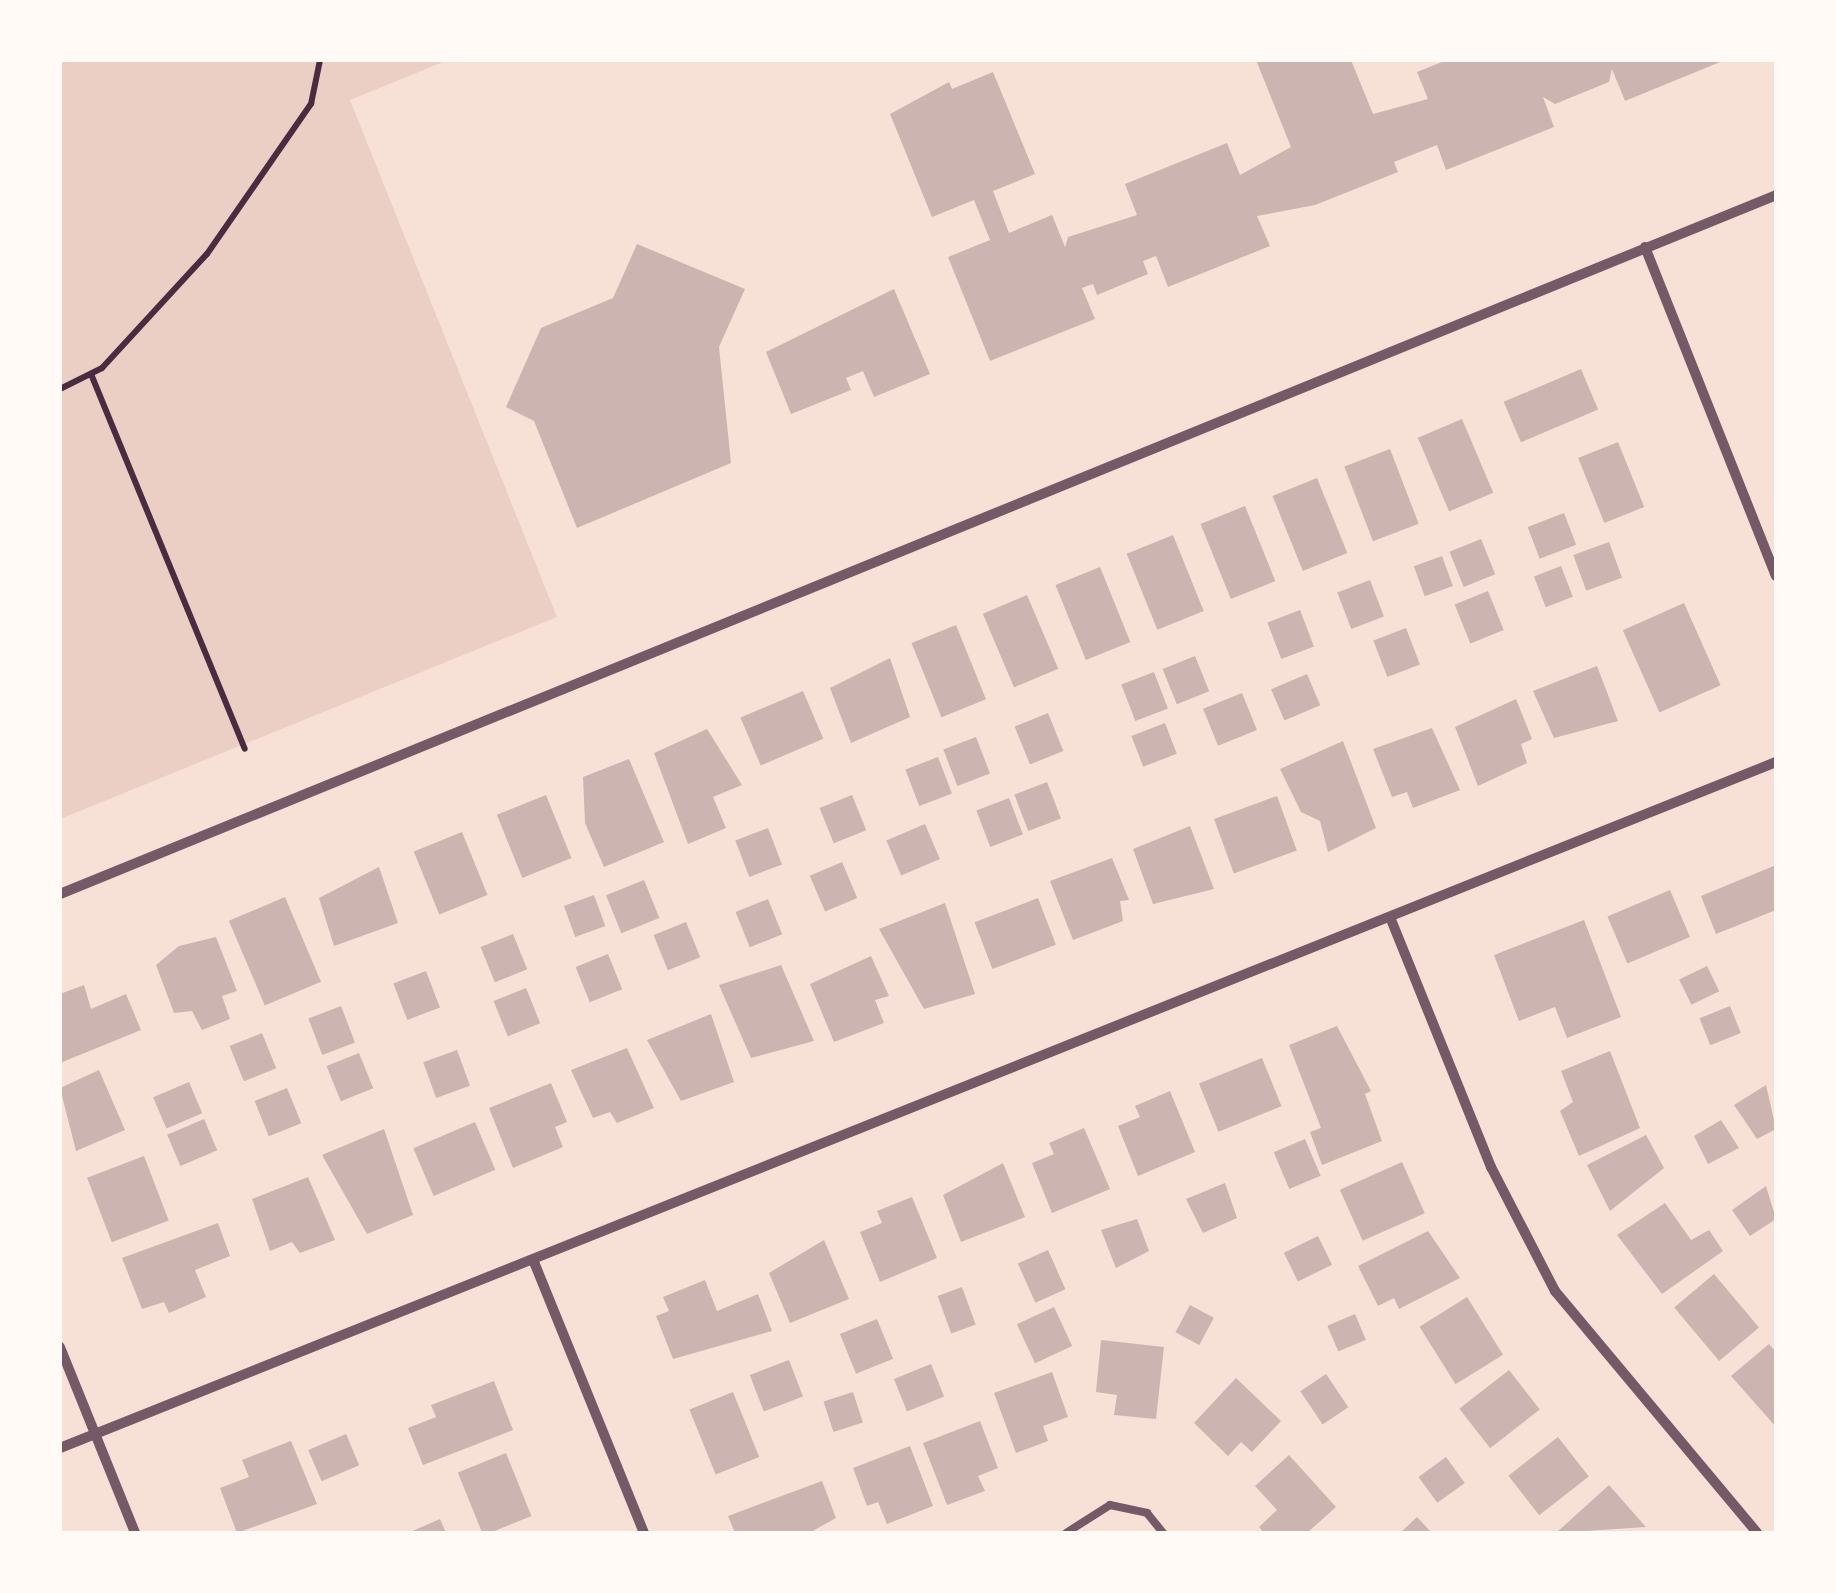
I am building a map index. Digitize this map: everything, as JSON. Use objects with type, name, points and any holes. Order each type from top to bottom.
[{"type":"street","points":[[60,894],[1776,195]]},
{"type":"street","points":[[1645,247],[1776,576]]},
{"type":"street","points":[[60,1448],[534,1262],[1776,762]]},
{"type":"street","points":[[1390,917],[1492,1167],[1556,1291],[1756,1533]]},
{"type":"street","points":[[534,1262],[644,1533]]},
{"type":"street","points":[[60,1346],[135,1533]]},
{"type":"lane","points":[[1066,1533],[1110,1505],[1147,1513],[1163,1533]]},
{"type":"path","points":[[60,388],[91,374],[207,254],[310,104],[320,60]]},
{"type":"path","points":[[91,374],[245,749]]},
{"type":"shaded area","points":[[60,60],[448,60],[350,100],[557,617],[60,819]]},
{"type":"building","points":[[1256,60],[1351,60],[1373,114],[1428,99],[1417,72],[1447,60],[1725,60],[1625,101],[1612,69],[1609,82],[1555,104],[1543,97],[1554,127],[1446,170],[1437,145],[1394,162],[1398,172],[1315,205],[1257,216],[1270,246],[1168,287],[1156,256],[1143,261],[1148,274],[1097,295],[1093,284],[1082,288],[1095,319],[990,361],[948,257],[990,240],[974,200],[932,217],[890,114],[949,82],[952,89],[993,72],[1035,174],[993,191],[1009,233],[1052,215],[1065,247],[1068,237],[1137,215],[1125,184],[1227,143],[1240,175],[1291,147]]},
{"type":"building","points":[[637,244],[745,289],[719,347],[731,463],[577,528],[534,421],[506,407],[541,328],[613,298]]},
{"type":"building","points":[[894,289],[930,374],[874,397],[863,371],[846,378],[851,390],[791,414],[766,352]]},
{"type":"building","points":[[1581,369],[1598,410],[1521,442],[1504,402]]},
{"type":"building","points":[[1462,419],[1493,493],[1449,511],[1418,438]]},
{"type":"building","points":[[1618,442],[1644,507],[1604,523],[1578,458]]},
{"type":"building","points":[[1390,449],[1419,524],[1373,541],[1344,467]]},
{"type":"building","points":[[1317,478],[1347,553],[1303,571],[1272,496]]},
{"type":"building","points":[[1245,506],[1275,581],[1231,599],[1200,524]]},
{"type":"building","points":[[1564,513],[1576,545],[1540,559],[1528,527]]},
{"type":"building","points":[[1173,535],[1204,611],[1157,630],[1127,554]]},
{"type":"building","points":[[1481,539],[1495,574],[1464,587],[1449,552]]},
{"type":"building","points":[[1609,542],[1622,578],[1586,591],[1573,555]]},
{"type":"building","points":[[1442,556],[1453,586],[1425,596],[1414,566]]},
{"type":"building","points":[[1561,566],[1573,597],[1546,607],[1534,576]]},
{"type":"building","points":[[1100,567],[1130,642],[1086,660],[1055,585]]},
{"type":"building","points":[[1370,580],[1384,616],[1351,629],[1337,593]]},
{"type":"building","points":[[1488,591],[1504,630],[1470,643],[1455,604]]},
{"type":"building","points":[[1027,595],[1058,669],[1014,687],[983,614]]},
{"type":"building","points":[[1684,603],[1721,685],[1659,712],[1623,630]]},
{"type":"building","points":[[1300,610],[1314,646],[1281,659],[1267,623]]},
{"type":"building","points":[[956,625],[986,699],[941,717],[911,643]]},
{"type":"building","points":[[1406,628],[1420,664],[1387,677],[1373,641]]},
{"type":"building","points":[[1195,656],[1209,691],[1177,704],[1163,669]]},
{"type":"building","points":[[890,658],[910,717],[851,743],[830,688]]},
{"type":"building","points":[[1597,666],[1618,721],[1554,738],[1533,691]]},
{"type":"building","points":[[1154,672],[1168,708],[1135,721],[1121,685]]},
{"type":"building","points":[[1307,674],[1320,705],[1284,721],[1271,689]]},
{"type":"building","points":[[803,691],[823,739],[761,765],[740,718]]},
{"type":"building","points":[[1242,693],[1257,730],[1218,746],[1203,709]]},
{"type":"building","points":[[1516,699],[1532,739],[1521,744],[1527,763],[1478,786],[1455,727]]},
{"type":"building","points":[[1048,713],[1063,751],[1030,765],[1015,726]]},
{"type":"building","points":[[1165,723],[1177,754],[1143,767],[1131,736]]},
{"type":"building","points":[[1432,728],[1460,790],[1413,808],[1407,792],[1392,797],[1373,749]]},
{"type":"building","points":[[707,729],[742,785],[713,797],[726,828],[688,844],[654,753]]},
{"type":"building","points":[[976,737],[990,773],[957,786],[943,750]]},
{"type":"building","points":[[1343,741],[1376,828],[1328,852],[1320,821],[1301,812],[1280,769]]},
{"type":"building","points":[[938,757],[952,793],[919,806],[905,770]]},
{"type":"building","points":[[629,759],[664,842],[604,867],[585,823],[583,777]]},
{"type":"building","points":[[1047,782],[1061,818],[1028,831],[1014,795]]},
{"type":"building","points":[[546,795],[571,858],[522,878],[497,815]]},
{"type":"building","points":[[852,795],[866,830],[834,843],[820,808]]},
{"type":"building","points":[[1277,796],[1297,851],[1234,873],[1214,819]]},
{"type":"building","points":[[1009,798],[1023,834],[990,847],[976,811]]},
{"type":"building","points":[[925,824],[940,859],[901,875],[886,840]]},
{"type":"building","points":[[1190,826],[1214,889],[1153,904],[1133,849]]},
{"type":"building","points":[[768,828],[782,864],[749,877],[735,841]]},
{"type":"building","points":[[462,832],[487,895],[439,915],[414,851]]},
{"type":"building","points":[[1112,858],[1129,900],[1120,901],[1123,921],[1073,940],[1050,881]]},
{"type":"building","points":[[842,862],[857,898],[825,912],[810,876]]},
{"type":"building","points":[[1776,865],[1776,910],[1716,934],[1701,896]]},
{"type":"building","points":[[379,867],[398,923],[334,946],[319,898]]},
{"type":"building","points":[[644,880],[659,918],[621,933],[606,895]]},
{"type":"building","points":[[1670,890],[1690,937],[1627,964],[1607,917]]},
{"type":"building","points":[[594,895],[605,926],[575,937],[564,906]]},
{"type":"building","points":[[285,897],[321,982],[265,1006],[229,921]]},
{"type":"building","points":[[1038,898],[1056,945],[992,969],[975,922]]},
{"type":"building","points":[[768,899],[782,934],[750,947],[736,912]]},
{"type":"building","points":[[945,903],[975,994],[924,1009],[879,929]]},
{"type":"building","points":[[1584,920],[1621,1017],[1567,1038],[1555,1007],[1519,1021],[1494,955]]},
{"type":"building","points":[[686,922],[700,957],[668,970],[654,935]]},
{"type":"building","points":[[513,934],[527,969],[495,982],[481,947]]},
{"type":"building","points":[[216,937],[237,991],[222,996],[230,1019],[202,1030],[192,1011],[174,1013],[156,965],[179,946]]},
{"type":"building","points":[[608,954],[622,989],[590,1002],[576,967]]},
{"type":"building","points":[[871,956],[889,996],[875,1000],[884,1023],[834,1042],[810,984]]},
{"type":"building","points":[[781,965],[814,1041],[751,1058],[719,985]]},
{"type":"building","points":[[1707,966],[1719,991],[1691,1005],[1679,980]]},
{"type":"building","points":[[426,971],[440,1007],[407,1020],[393,984]]},
{"type":"building","points":[[84,985],[91,1009],[126,994],[141,1030],[60,1063],[60,994]]},
{"type":"building","points":[[526,988],[540,1023],[508,1036],[494,1001]]},
{"type":"building","points":[[341,1006],[355,1042],[322,1055],[308,1019]]},
{"type":"building","points":[[1730,1006],[1741,1033],[1710,1045],[1699,1018]]},
{"type":"building","points":[[711,1014],[734,1082],[681,1101],[647,1040]]},
{"type":"building","points":[[1337,1026],[1371,1091],[1365,1094],[1382,1141],[1322,1165],[1310,1132],[1321,1128],[1289,1045]]},
{"type":"building","points":[[262,1033],[276,1068],[244,1081],[230,1046]]},
{"type":"building","points":[[627,1048],[654,1108],[617,1123],[610,1112],[593,1118],[571,1070]]},
{"type":"building","points":[[457,1050],[470,1086],[436,1098],[423,1062]]},
{"type":"building","points":[[1610,1051],[1640,1128],[1579,1156],[1560,1111],[1573,1102],[1561,1071]]},
{"type":"building","points":[[359,1053],[373,1088],[341,1101],[327,1066]]},
{"type":"building","points":[[1262,1058],[1281,1106],[1218,1132],[1199,1083]]},
{"type":"building","points":[[99,1070],[125,1130],[76,1151],[60,1088]]},
{"type":"building","points":[[189,1082],[202,1113],[166,1129],[153,1097]]},
{"type":"building","points":[[551,1083],[567,1122],[555,1127],[563,1147],[513,1168],[489,1108]]},
{"type":"building","points":[[1766,1085],[1776,1129],[1757,1139],[1734,1105]]},
{"type":"building","points":[[287,1088],[301,1123],[269,1136],[255,1101]]},
{"type":"building","points":[[1170,1091],[1195,1152],[1138,1176],[1118,1126],[1140,1117],[1135,1106]]},
{"type":"building","points":[[204,1119],[217,1150],[180,1166],[167,1135]]},
{"type":"building","points":[[1721,1120],[1739,1148],[1708,1164],[1694,1136]]},
{"type":"building","points":[[475,1122],[495,1170],[434,1196],[413,1148]]},
{"type":"building","points":[[1084,1128],[1110,1189],[1052,1213],[1032,1163],[1054,1154],[1049,1143]]},
{"type":"building","points":[[384,1129],[413,1215],[367,1234],[322,1155]]},
{"type":"building","points":[[1646,1135],[1664,1168],[1610,1211],[1587,1165]]},
{"type":"building","points":[[1305,1139],[1321,1176],[1289,1189],[1274,1152]]},
{"type":"building","points":[[144,1156],[169,1220],[112,1242],[87,1178]]},
{"type":"building","points":[[1402,1162],[1425,1213],[1363,1241],[1340,1190]]},
{"type":"building","points":[[1003,1163],[1025,1217],[961,1242],[943,1195]]},
{"type":"building","points":[[308,1177],[335,1240],[300,1253],[292,1242],[270,1251],[252,1199]]},
{"type":"building","points":[[1225,1183],[1237,1218],[1203,1233],[1186,1199]]},
{"type":"building","points":[[1766,1186],[1776,1219],[1750,1236],[1732,1210]]},
{"type":"building","points":[[912,1197],[937,1258],[880,1282],[860,1232],[882,1223],[877,1211]]},
{"type":"building","points":[[1665,1203],[1691,1240],[1709,1230],[1723,1251],[1662,1294],[1617,1235]]},
{"type":"building","points":[[1137,1219],[1149,1251],[1116,1268],[1101,1230]]},
{"type":"building","points":[[218,1223],[230,1256],[195,1270],[206,1297],[169,1313],[164,1302],[142,1309],[122,1258]]},
{"type":"building","points":[[1428,1231],[1460,1278],[1399,1309],[1394,1298],[1378,1306],[1358,1266]]},
{"type":"building","points":[[1318,1236],[1332,1265],[1298,1281],[1284,1253]]},
{"type":"building","points":[[824,1240],[849,1299],[790,1323],[769,1273]]},
{"type":"building","points":[[1048,1250],[1065,1289],[1035,1303],[1018,1263]]},
{"type":"building","points":[[1714,1274],[1759,1328],[1719,1361],[1674,1307]]},
{"type":"building","points":[[705,1280],[717,1311],[758,1294],[772,1331],[673,1359],[656,1316],[669,1311],[663,1297]]},
{"type":"building","points":[[962,1287],[976,1325],[951,1333],[938,1296]]},
{"type":"building","points":[[1467,1297],[1503,1355],[1456,1384],[1420,1327]]},
{"type":"building","points":[[1190,1305],[1214,1318],[1199,1345],[1175,1332]]},
{"type":"building","points":[[1054,1307],[1072,1346],[1035,1363],[1017,1324]]},
{"type":"building","points":[[1355,1314],[1366,1340],[1338,1351],[1327,1326]]},
{"type":"building","points":[[877,1319],[893,1359],[856,1374],[840,1334]]},
{"type":"building","points":[[1101,1340],[1164,1347],[1156,1419],[1114,1415],[1117,1395],[1096,1392]]},
{"type":"building","points":[[1769,1344],[1776,1352],[1776,1427],[1731,1376]]},
{"type":"building","points":[[789,1360],[803,1396],[764,1411],[750,1375]]},
{"type":"building","points":[[931,1364],[944,1396],[907,1411],[894,1379]]},
{"type":"building","points":[[1509,1370],[1540,1409],[1490,1448],[1459,1409]]},
{"type":"building","points":[[1052,1372],[1068,1417],[1043,1426],[1048,1441],[1016,1453],[994,1393]]},
{"type":"building","points":[[1326,1374],[1348,1407],[1323,1424],[1300,1391]]},
{"type":"building","points":[[1236,1378],[1281,1421],[1252,1452],[1241,1442],[1228,1456],[1194,1423]]},
{"type":"building","points":[[494,1381],[513,1430],[423,1465],[408,1428],[436,1417],[431,1405]]},
{"type":"building","points":[[733,1392],[759,1457],[716,1475],[689,1410]]},
{"type":"building","points":[[853,1392],[863,1422],[833,1432],[824,1402]]},
{"type":"building","points":[[980,1421],[998,1468],[978,1476],[985,1491],[947,1505],[923,1443]]},
{"type":"building","points":[[346,1434],[359,1465],[322,1481],[308,1450]]},
{"type":"building","points":[[1558,1437],[1589,1476],[1539,1515],[1508,1476]]},
{"type":"building","points":[[291,1441],[317,1504],[237,1533],[220,1488],[249,1477],[242,1460]]},
{"type":"building","points":[[910,1446],[933,1506],[887,1524],[878,1502],[867,1506],[853,1468]]},
{"type":"building","points":[[506,1453],[531,1516],[482,1533],[458,1472]]},
{"type":"building","points":[[1289,1455],[1336,1507],[1307,1533],[1264,1533],[1259,1527],[1277,1510],[1255,1486]]},
{"type":"building","points":[[1446,1457],[1465,1483],[1437,1503],[1418,1477]]},
{"type":"building","points":[[822,1481],[836,1518],[809,1533],[735,1533],[728,1516]]},
{"type":"building","points":[[1609,1485],[1646,1527],[1556,1533]]},
{"type":"building","points":[[1417,1517],[1432,1533],[1400,1533]]},
{"type":"building","points":[[440,1519],[446,1533],[408,1533]]}]
